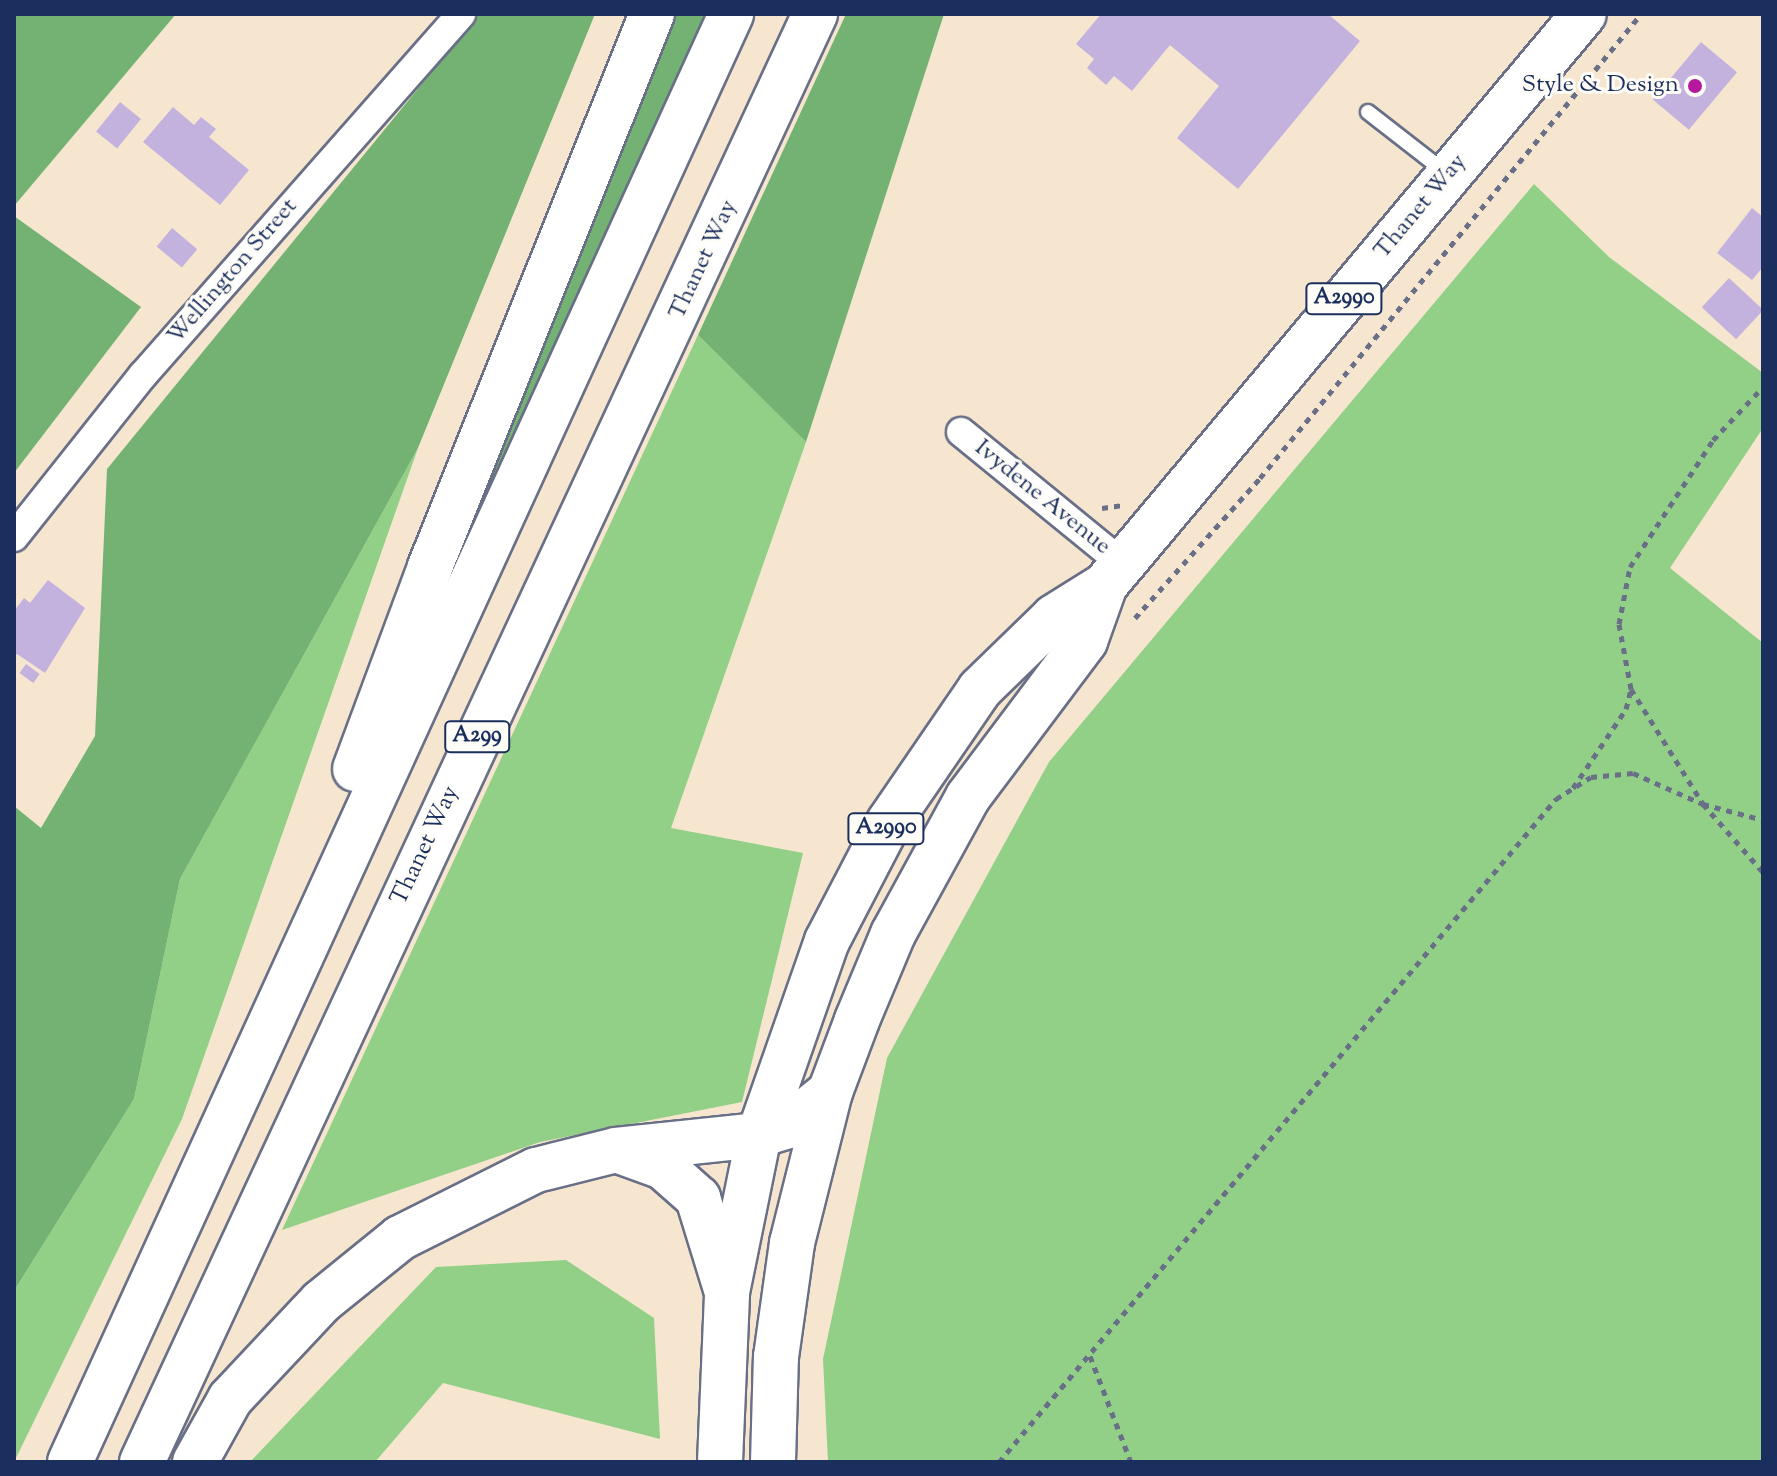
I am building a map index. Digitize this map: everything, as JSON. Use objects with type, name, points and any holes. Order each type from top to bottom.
[{"type":"main road","points":[[242,1076],[430,567],[652,14]]},
{"type":"main road","name":"A299","points":[[70,1462],[242,1076],[731,14]]},
{"type":"main road","name":"Thanet Way","points":[[142,1462],[815,14]]},
{"type":"main road","name":"Thanet Way","points":[[720,1462],[727,1292],[759,1135],[827,941],[910,789],[980,689],[1054,617],[1114,574],[1584,14]]},
{"type":"main road","name":"Thanet Way","points":[[773,1462],[782,1301],[803,1192],[830,1092],[875,976],[919,883],[968,797],[1085,641],[1114,574]]},
{"type":"main road","points":[[195,1462],[230,1399],[321,1302],[400,1238],[536,1170],[616,1150],[759,1135],[788,1126],[830,1092]]},
{"type":"main road","points":[[616,1150],[663,1167],[698,1198],[727,1292]]},
{"type":"street","name":"Wellington Street","points":[[14,537],[143,375],[461,14]]},
{"type":"street","name":"Ivydene Avenue","points":[[961,432],[1114,574]]},
{"type":"lane","points":[[1368,112],[1448,175]]},
{"type":"path","points":[[1129,626],[1260,478],[1641,14]]},
{"type":"path","points":[[1763,387],[1713,440],[1630,567],[1619,624],[1631,689],[1703,804],[1763,872]]},
{"type":"path","points":[[1572,789],[1626,709],[1631,689]]},
{"type":"path","points":[[999,1462],[1556,799],[1591,777],[1633,773],[1703,804],[1763,820]]},
{"type":"path","points":[[1090,1356],[1131,1462]]},
{"type":"green space","points":[[14,14],[176,14],[14,206]]},
{"type":"green space","points":[[479,14],[595,14],[418,448],[180,879],[134,1099],[14,1291],[14,806],[41,828],[95,736],[107,469]]},
{"type":"green space","points":[[673,14],[705,14],[552,350],[560,354],[444,618],[427,613]]},
{"type":"green space","points":[[846,14],[944,14],[806,442],[698,335]]},
{"type":"green space","points":[[1534,184],[1609,257],[1763,373],[1763,428],[1670,568],[1763,643],[1763,1462],[828,1462],[823,1359],[887,1058],[1049,762]]},
{"type":"green space","points":[[14,216],[141,307],[14,473]]},
{"type":"green space","points":[[698,335],[806,442],[671,828],[803,853],[742,1102],[540,1142],[282,1230]]},
{"type":"green space","points":[[418,448],[182,1119],[14,1462],[14,1291],[134,1099],[180,879]]},
{"type":"green space","points":[[566,1260],[654,1318],[660,1439],[443,1383],[375,1462],[250,1462],[436,1267]]},
{"type":"building","points":[[1101,14],[1328,14],[1360,41],[1238,189],[1177,138],[1219,86],[1170,45],[1132,91],[1114,76],[1106,85],[1087,68],[1094,59],[1076,44]]},
{"type":"building","name":"Style & Design","points":[[1701,42],[1737,72],[1689,130],[1653,99]]},
{"type":"building","points":[[120,102],[141,119],[117,149],[96,132]]},
{"type":"building","points":[[173,107],[194,125],[201,117],[216,129],[209,137],[249,170],[220,205],[143,142]]},
{"type":"building","points":[[1752,208],[1763,217],[1763,267],[1752,280],[1717,253]]},
{"type":"building","points":[[172,228],[197,249],[182,268],[157,246]]},
{"type":"building","points":[[1729,278],[1763,310],[1736,339],[1702,307]]},
{"type":"building","points":[[48,580],[85,608],[45,673],[17,654],[14,658],[14,611],[24,598],[30,603]]},
{"type":"building","points":[[26,664],[40,674],[33,683],[20,673]]},
{"type":"place","name":"Style & Design","points":[[1695,86]]}]
